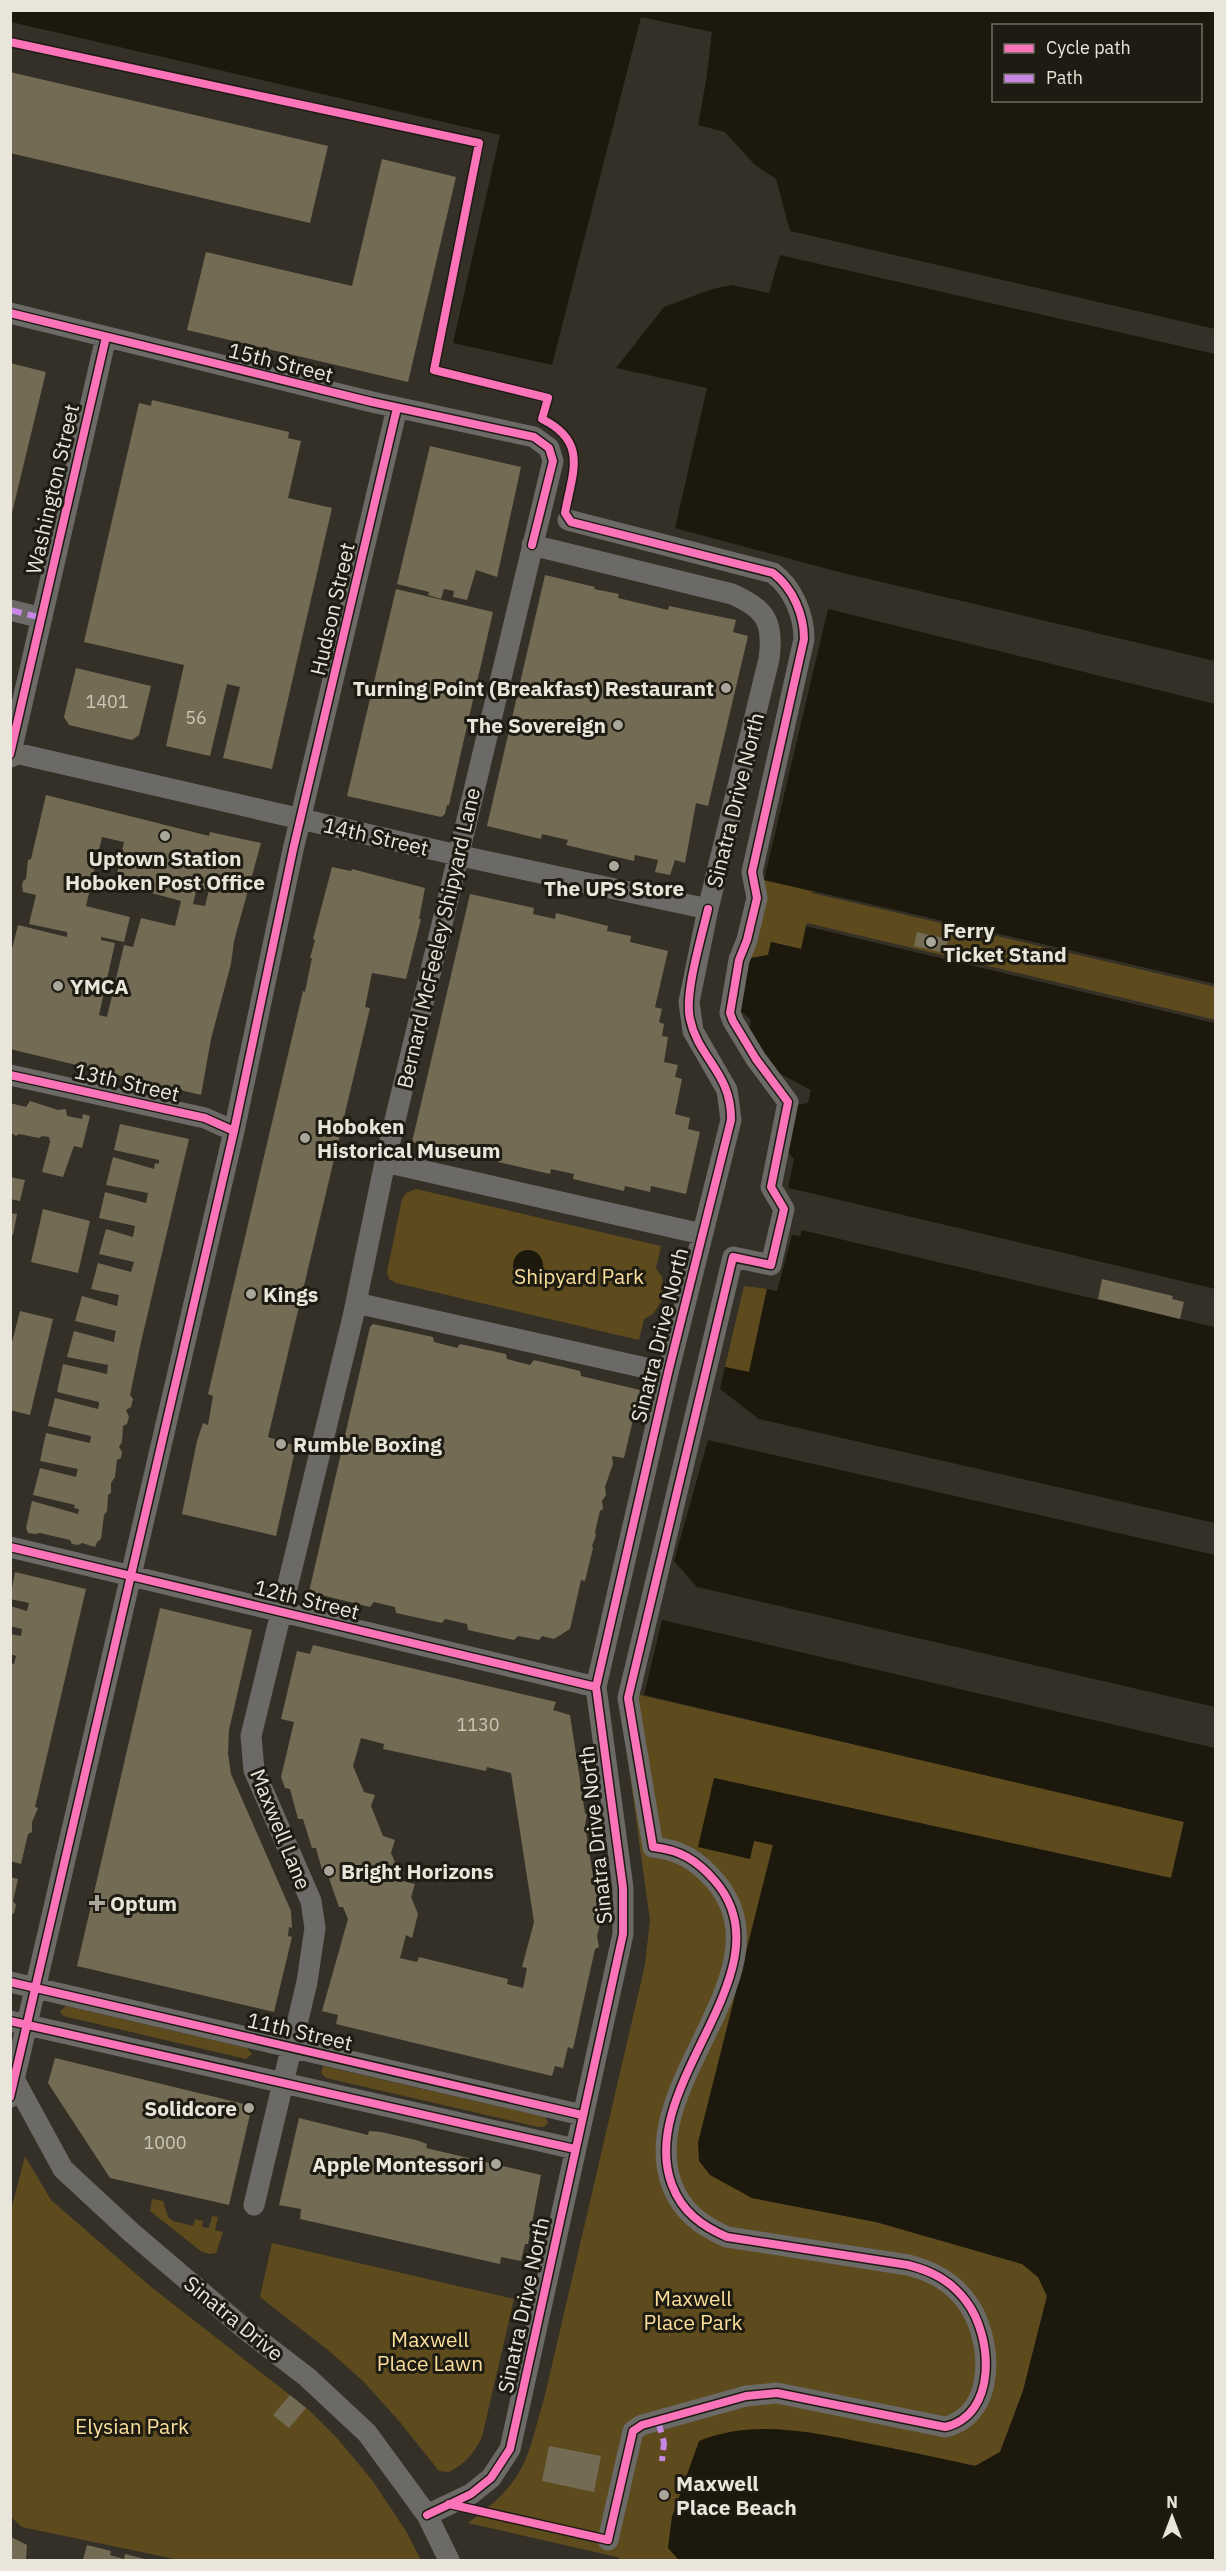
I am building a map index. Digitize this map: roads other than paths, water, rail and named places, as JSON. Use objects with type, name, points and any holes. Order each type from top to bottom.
[{"type":"street","name":"15th Street","points":[[10,313],[397,408],[534,437],[544,442]]},
{"type":"street","name":"Washington Street","points":[[11,752],[106,337]]},
{"type":"street","name":"Hudson Street","points":[[34,1987],[234,1131],[300,819],[397,408]]},
{"type":"street","name":"Bernard McFeeley Shipyard Lane","points":[[281,1611],[356,1303],[457,855],[553,461],[549,447],[544,442]]},
{"type":"street","points":[[568,520],[773,573],[781,579],[795,600],[804,630],[804,639],[752,872],[757,898],[747,940],[741,950],[730,1005],[733,1021],[756,1059],[788,1102],[771,1187],[784,1209],[771,1265],[733,1257],[628,1698],[646,1848],[670,1849],[688,1856],[705,1869],[732,1910],[737,1938],[731,1976],[673,2106],[666,2133],[665,2161],[679,2200],[700,2223],[727,2236],[890,2262],[935,2273],[956,2289],[973,2311],[982,2331],[986,2361],[979,2401],[973,2412],[955,2425],[945,2427],[777,2393],[746,2396],[642,2425],[633,2431],[608,2540]]},
{"type":"street","name":"Sinatra Drive North","points":[[427,2515],[471,2494],[491,2478],[510,2449],[623,1934],[623,1888],[596,1687],[668,1372],[731,1120],[728,1089],[693,1031],[688,1010],[708,909],[769,659],[772,637],[765,617],[750,602],[732,594],[532,545]]},
{"type":"street","points":[[10,610],[42,618]]},
{"type":"street","name":"14th Street","points":[[11,752],[457,855],[708,909]]},
{"type":"street","name":"13th Street","points":[[10,1075],[205,1118],[234,1131]]},
{"type":"street","points":[[386,1162],[702,1234]]},
{"type":"street","points":[[356,1303],[668,1372]]},
{"type":"street","name":"12th Street","points":[[10,1547],[596,1687]]},
{"type":"street","name":"Maxwell Lane","points":[[254,2205],[307,1982],[315,1928],[311,1901],[254,1770],[251,1736],[281,1611]]},
{"type":"street","name":"11th Street","points":[[10,1982],[582,2115]]},
{"type":"street","points":[[13,2089],[18,2023],[34,1987]]},
{"type":"street","points":[[18,2023],[575,2149]]},
{"type":"street","name":"Sinatra Drive","points":[[13,2089],[63,2169],[132,2233],[246,2330],[308,2377],[367,2433],[427,2515],[448,2560]]},
{"type":"place","name":"Turning Point (Breakfast) Restaurant","points":[[726,688]]},
{"type":"place","name":"The Sovereign","points":[[618,725]]},
{"type":"place","name":"Uptown Station Hoboken Post Office","points":[[165,836]]},
{"type":"place","name":"The UPS Store","points":[[614,866]]},
{"type":"place","name":"Ferry Ticket Stand","points":[[931,942]]},
{"type":"place","name":"YMCA","points":[[58,986]]},
{"type":"place","name":"Hoboken Historical Museum","points":[[305,1138]]},
{"type":"place","name":"Kings","points":[[251,1294]]},
{"type":"place","name":"Rumble Boxing","points":[[281,1444]]},
{"type":"place","name":"Bright Horizons","points":[[329,1871]]},
{"type":"place","name":"Optum","points":[[97,1903]]},
{"type":"place","name":"Solidcore","points":[[249,2108]]},
{"type":"place","name":"Apple Montessori","points":[[496,2164]]},
{"type":"place","name":"Maxwell Place Beach","points":[[664,2495]]},
{"type":"park label","name":"Shipyard Park","points":[[579,1276]]},
{"type":"park label","name":"Maxwell Place Park","points":[[693,2310]]},
{"type":"park label","name":"Maxwell Place Lawn","points":[[430,2351]]},
{"type":"park label","name":"Elysian Park","points":[[132,2426]]}]
